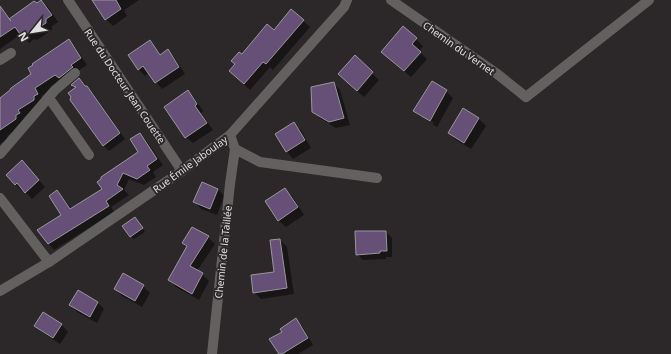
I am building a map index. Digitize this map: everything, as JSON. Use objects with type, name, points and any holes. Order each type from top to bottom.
[{"type":"street","name":"Rue du Docteur Jean Couette","points":[[68,0],[182,171]]},
{"type":"street","name":"Rue Émile Jaboulay","points":[[0,291],[49,262],[182,171],[230,135],[344,7],[347,0]]},
{"type":"street","name":"Chemin du Vernet","points":[[391,0],[496,73],[526,97],[649,0]]},
{"type":"street","points":[[0,60],[11,53]]},
{"type":"street","points":[[0,154],[55,90],[75,73]]},
{"type":"street","points":[[49,98],[89,155]]},
{"type":"street","name":"Chemin de la Taillée","points":[[212,354],[235,149],[230,135]]},
{"type":"street","points":[[235,149],[260,162],[377,178]]},
{"type":"street","points":[[0,198],[49,262]]},
{"type":"building","points":[[41,0],[52,15],[46,19],[46,23],[22,37],[15,27],[0,37],[0,6],[9,19],[34,1],[37,3]]},
{"type":"building","points":[[92,0],[116,0],[121,9],[105,20]]},
{"type":"building","points":[[291,9],[304,20],[266,64],[263,62],[244,84],[229,71],[235,64],[231,61],[239,52],[242,54],[267,24],[274,30]]},
{"type":"building","points":[[403,26],[417,38],[412,44],[421,52],[404,71],[381,52]]},
{"type":"building","points":[[69,39],[81,58],[71,65],[73,67],[59,78],[55,75],[35,88],[38,94],[34,96],[34,100],[18,110],[20,113],[16,115],[16,119],[0,130],[0,98],[31,74],[28,68],[33,65],[32,64]]},
{"type":"building","points":[[150,40],[160,55],[168,49],[179,67],[155,83],[143,66],[138,70],[128,55]]},
{"type":"building","points":[[355,55],[373,72],[357,91],[338,74]]},
{"type":"building","points":[[79,78],[85,86],[87,86],[120,133],[103,146],[70,100],[71,97],[68,93],[76,87],[71,85]]},
{"type":"building","points":[[432,81],[447,90],[430,121],[413,111]]},
{"type":"building","points":[[334,82],[344,118],[329,122],[312,112],[311,87]]},
{"type":"building","points":[[188,90],[197,104],[195,106],[207,123],[185,138],[164,107]]},
{"type":"building","points":[[463,108],[479,118],[464,143],[448,133]]},
{"type":"building","points":[[294,122],[305,140],[286,152],[275,134]]},
{"type":"building","points":[[140,133],[157,159],[147,166],[150,170],[137,179],[123,173],[117,185],[123,189],[106,201],[109,206],[48,244],[37,230],[61,215],[49,196],[57,190],[70,209],[102,189],[97,182],[101,179],[101,177],[138,152],[130,139]]},
{"type":"building","points":[[22,160],[39,180],[25,193],[17,183],[15,185],[6,175]]},
{"type":"building","points":[[202,182],[218,189],[210,209],[193,202]]},
{"type":"building","points":[[285,188],[298,207],[278,221],[265,201]]},
{"type":"building","points":[[135,217],[143,228],[130,237],[122,226]]},
{"type":"building","points":[[192,227],[209,236],[190,266],[203,273],[192,294],[168,280],[187,246],[182,243]]},
{"type":"building","points":[[355,231],[386,231],[387,251],[356,255]]},
{"type":"building","points":[[280,239],[287,288],[253,293],[251,275],[274,272],[270,240]]},
{"type":"building","points":[[123,273],[144,285],[135,301],[114,289]]},
{"type":"building","points":[[78,290],[98,302],[90,317],[69,305]]},
{"type":"building","points":[[43,312],[62,324],[53,338],[34,326]]},
{"type":"building","points":[[296,318],[308,338],[282,354],[279,354],[269,339],[282,332],[280,329]]}]
